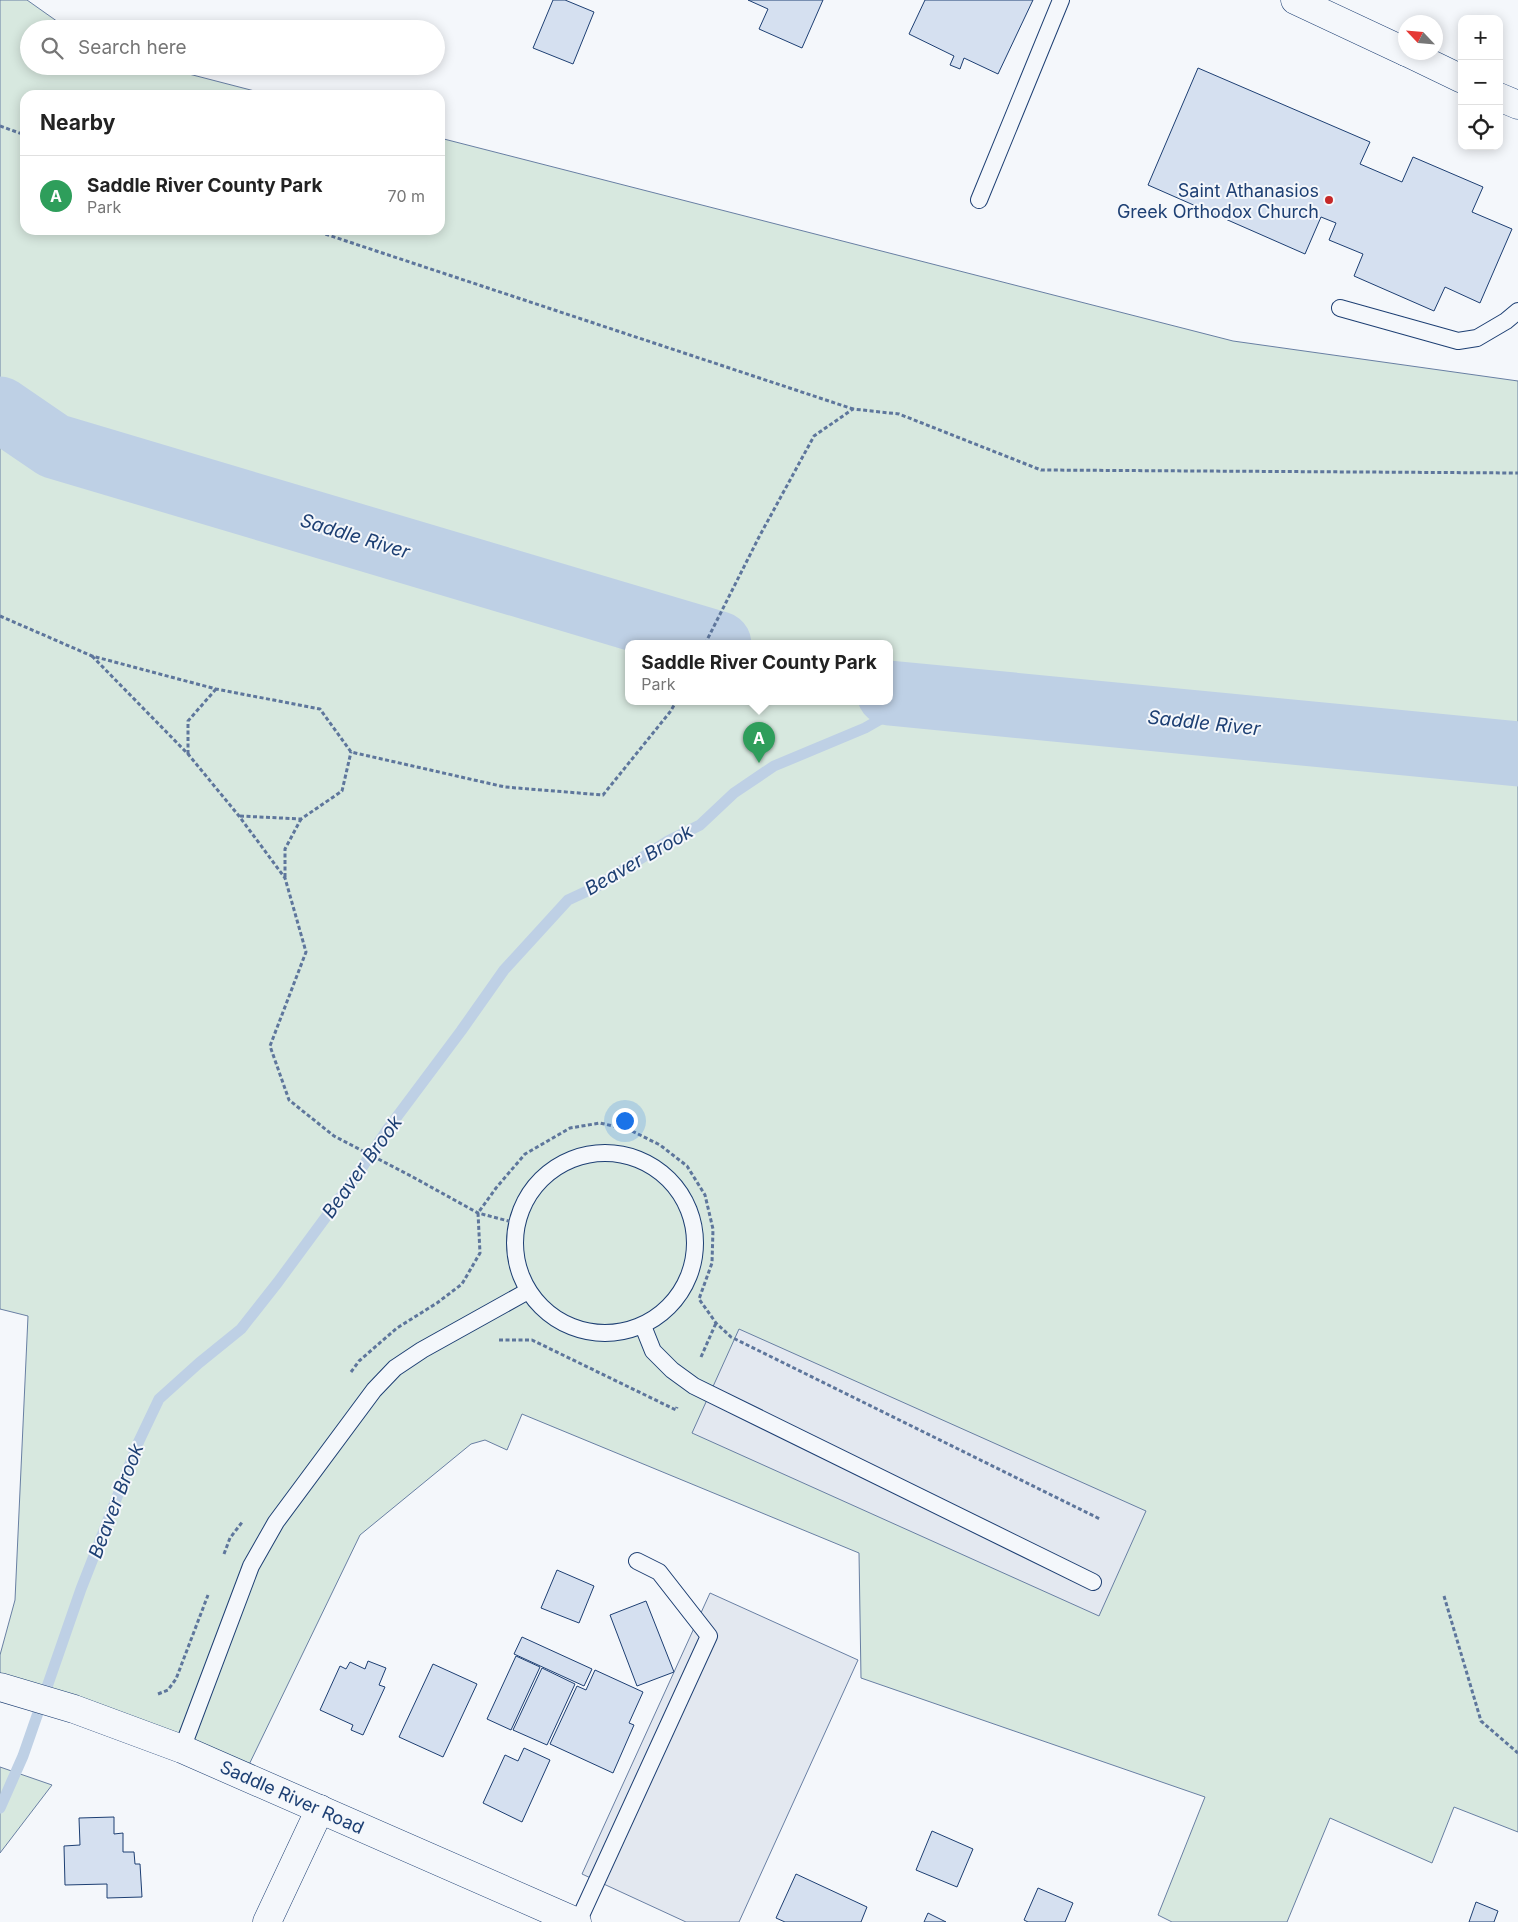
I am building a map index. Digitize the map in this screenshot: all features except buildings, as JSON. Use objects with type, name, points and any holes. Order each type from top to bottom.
[{"type":"main road","points":[[1294,0],[1398,48]]},
{"type":"main road","points":[[1423,60],[1458,77]]},
{"type":"main road","points":[[1503,99],[1518,105]]},
{"type":"main road","name":"Saddle River Road","points":[[0,1687],[74,1709],[182,1749],[578,1922]]},
{"type":"main road","points":[[268,1922],[320,1809]]},
{"type":"lane","points":[[979,200],[1060,0]]},
{"type":"lane","points":[[1340,308],[1458,341],[1477,338],[1518,310]]},
{"type":"lane","points":[[600,1152],[630,1156],[656,1168],[677,1188],[691,1215],[695,1246],[689,1278],[671,1306],[643,1326],[608,1334],[576,1330],[548,1314],[528,1291],[516,1257],[516,1223],[528,1194],[547,1172],[572,1158],[600,1152]]},
{"type":"lane","points":[[182,1749],[251,1566],[276,1522],[374,1390],[396,1368],[422,1350],[528,1291]]},
{"type":"lane","points":[[643,1326],[653,1351],[672,1370],[694,1386],[1093,1582]]},
{"type":"lane","points":[[578,1922],[709,1636],[659,1572],[637,1561]]},
{"type":"path","points":[[0,126],[20,133]]},
{"type":"path","points":[[328,235],[853,409],[899,414],[1041,470],[1518,473]]},
{"type":"path","points":[[707,640],[759,537],[814,436],[853,409]]},
{"type":"path","points":[[0,616],[92,656],[216,688],[320,709],[351,752],[505,787],[603,795],[674,705]]},
{"type":"path","points":[[92,656],[188,754],[239,816],[285,878]]},
{"type":"path","points":[[188,754],[188,721],[216,688]]},
{"type":"path","points":[[351,752],[342,791],[302,819],[285,849],[285,878],[306,952],[270,1046],[289,1100],[334,1136],[411,1176],[478,1214],[516,1223]]},
{"type":"path","points":[[239,816],[302,819]]},
{"type":"path","points":[[347,1377],[359,1361],[396,1328],[437,1303],[462,1284],[480,1253],[478,1214],[496,1188],[525,1154],[570,1128],[600,1123],[630,1130],[660,1145],[687,1166],[705,1195],[713,1229],[712,1263],[699,1300],[716,1324],[731,1337],[1100,1519]]},
{"type":"path","points":[[698,1363],[716,1324]]},
{"type":"path","points":[[493,1343],[502,1339],[532,1340],[676,1410],[680,1402]]},
{"type":"path","points":[[224,1556],[230,1538],[248,1514]]},
{"type":"path","points":[[158,1694],[168,1690],[176,1678],[210,1591]]},
{"type":"path","points":[[1444,1596],[1482,1721],[1518,1753]]},
{"type":"shaded area","points":[[0,0],[27,0],[55,20],[20,20],[20,75],[193,75],[251,90],[20,90],[20,235],[445,235],[445,139],[1233,341],[1518,381],[1518,1832],[1454,1807],[1432,1863],[1330,1818],[1287,1922],[1172,1922],[1158,1915],[1205,1797],[861,1678],[859,1553],[522,1414],[507,1450],[485,1440],[471,1444],[360,1535],[244,1775],[0,1687],[0,1655],[15,1600],[28,1316],[0,1309]]},
{"type":"shaded area","points":[[739,1329],[1146,1511],[1099,1616],[692,1433]]},
{"type":"shaded area","points":[[710,1593],[858,1660],[739,1922],[686,1922],[582,1874]]},
{"type":"shaded area","points":[[0,1767],[52,1785],[0,1853]]},
{"type":"waterway","name":"Saddle River","points":[[0,409],[54,446],[706,640]]},
{"type":"waterway","name":"Saddle River","points":[[893,693],[1518,754]]},
{"type":"waterway","name":"Beaver Brook","points":[[0,1808],[23,1756],[81,1589],[139,1441],[159,1399],[241,1329],[359,1172],[387,1130],[504,970],[568,900],[596,887],[668,841],[700,825],[734,793],[774,766],[865,728],[921,696]]},
{"type":"place","name":"Saint Athanasios Greek Orthodox Church","points":[[1329,200]]},
{"type":"place","name":"Saddle River County Park","points":[[759,763]]}]
